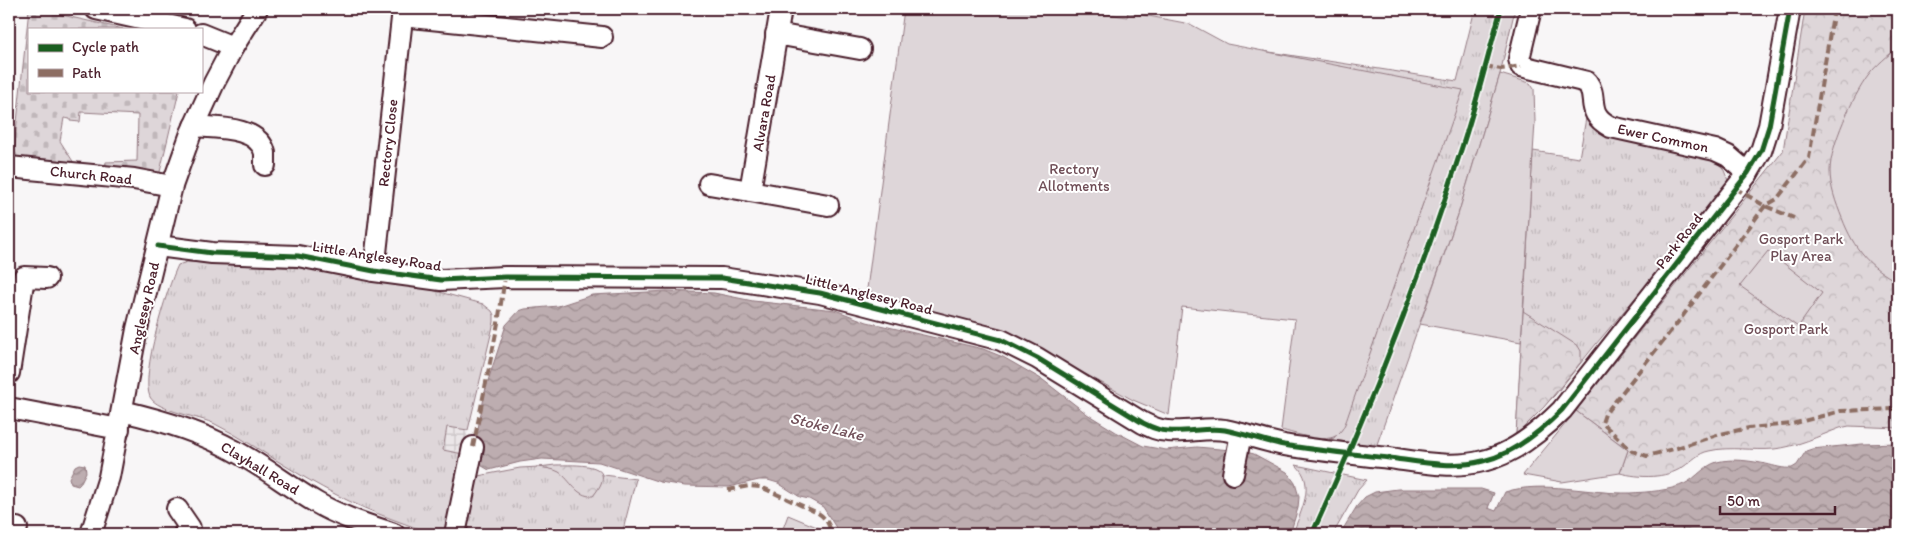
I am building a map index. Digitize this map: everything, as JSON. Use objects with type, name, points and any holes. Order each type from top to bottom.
[{"type":"street","points":[[96,9],[182,28]]},
{"type":"street","name":"Anglesey Road","points":[[91,534],[109,477],[137,329],[172,186],[194,126],[232,47],[257,9]]},
{"type":"street","name":"Alvara Road","points":[[750,191],[781,9]]},
{"type":"street","name":"Ewer Common","points":[[1531,9],[1519,59],[1520,65],[1587,82],[1590,86],[1595,112],[1602,122],[1611,127],[1714,150],[1728,156],[1748,173]]},
{"type":"street","name":"Park Road","points":[[1513,448],[1540,430],[1565,406],[1748,173],[1761,151],[1769,126],[1790,9]]},
{"type":"street","name":"Rectory Close","points":[[374,270],[403,12],[602,37]]},
{"type":"street","points":[[202,34],[232,47]]},
{"type":"street","points":[[776,34],[860,49]]},
{"type":"street","points":[[194,126],[243,131],[254,137],[265,152],[265,165]]},
{"type":"street","name":"Church Road","points":[[9,167],[134,179],[172,186]]},
{"type":"street","points":[[710,184],[828,205]]},
{"type":"street","name":"Little Anglesey Road","points":[[158,246],[212,253],[298,256],[441,280],[505,277],[722,278],[820,293],[1001,340],[1037,358],[1143,424],[1169,432],[1212,429],[1283,445],[1436,465],[1460,465],[1482,462],[1497,457],[1513,448]]},
{"type":"street","points":[[9,373],[24,277],[46,278]]},
{"type":"street","name":"Clayhall Road","points":[[9,408],[121,420],[164,421],[234,450],[318,504],[344,527],[394,534]]},
{"type":"street","points":[[1233,474],[1241,434]]},
{"type":"street","points":[[455,534],[473,446]]},
{"type":"street","points":[[177,509],[190,532]]},
{"type":"shaded area","points":[[447,427],[468,430],[463,454],[442,451]]},
{"type":"green space","points":[[29,9],[119,28],[28,28],[28,92],[179,92],[159,176],[104,171],[106,162],[137,161],[138,115],[81,112],[80,122],[64,118],[60,141],[74,163],[69,162],[69,166],[13,160]]},
{"type":"green space","name":"Rectory Allotments","points":[[904,9],[1076,9],[1127,17],[1128,12],[1190,24],[1227,44],[1463,90],[1347,420],[1340,432],[1333,437],[1319,438],[1281,430],[1295,319],[1182,307],[1169,415],[1133,400],[1005,330],[884,299],[867,289]]},
{"type":"green space","points":[[1475,9],[1515,9],[1500,74],[1458,215],[1376,447],[1329,439],[1334,438],[1345,422],[1424,200],[1263,51],[1457,81]]},
{"type":"green space","name":"Gosport Park","points":[[1805,9],[1898,9],[1898,428],[1849,426],[1799,444],[1782,448],[1725,449],[1705,452],[1683,467],[1668,474],[1636,476],[1620,473],[1628,450],[1576,411],[1783,151]]},
{"type":"green space","points":[[1898,47],[1898,282],[1879,270],[1857,248],[1836,201],[1830,171],[1838,135],[1862,85],[1871,72]]},
{"type":"green space","points":[[1500,74],[1530,83],[1534,89],[1535,122],[1521,342],[1420,324],[1458,215]]},
{"type":"green space","points":[[1586,118],[1593,125],[1714,160],[1723,168],[1729,183],[1725,192],[1555,395],[1516,435],[1533,151],[1579,158]]},
{"type":"green space","points":[[1768,251],[1822,293],[1798,327],[1740,286]]},
{"type":"green space","points":[[187,262],[304,268],[432,290],[483,304],[492,311],[494,322],[468,430],[447,427],[443,450],[463,454],[450,534],[420,529],[363,508],[336,495],[215,424],[170,410],[154,402],[150,397],[148,386],[156,331],[173,276],[178,265]]},
{"type":"green space","points":[[1523,311],[1578,346],[1581,351],[1581,362],[1544,407],[1516,435]]},
{"type":"green space","points":[[1576,411],[1628,450],[1620,473],[1562,482],[1523,475]]},
{"type":"green space","points":[[555,465],[593,467],[600,471],[602,476],[601,485],[593,496],[587,496],[578,491],[559,472],[539,467]]},
{"type":"green space","points":[[1296,465],[1367,480],[1358,490],[1333,534],[1293,534],[1303,507],[1306,490],[1302,473]]},
{"type":"green space","points":[[539,467],[636,479],[622,534],[466,534],[478,476],[520,468]]},
{"type":"green space","points":[[788,515],[824,530],[822,534],[781,534]]},
{"type":"water","name":"Stoke Lake","points":[[667,291],[714,293],[753,301],[835,310],[867,322],[983,349],[1003,357],[1043,380],[1087,414],[1143,446],[1166,450],[1197,447],[1242,451],[1254,454],[1287,472],[1295,483],[1299,497],[1298,508],[1290,534],[840,534],[823,507],[809,499],[800,497],[778,483],[768,480],[759,480],[729,487],[685,486],[660,482],[599,462],[542,459],[520,462],[489,470],[472,460],[486,387],[506,325],[519,311],[558,306],[592,295]]},
{"type":"water","points":[[1898,443],[1898,534],[1340,534],[1357,506],[1365,497],[1375,492],[1398,489],[1481,489],[1494,493],[1488,508],[1496,511],[1505,492],[1520,489],[1551,487],[1615,493],[1659,491],[1686,483],[1708,466],[1717,462],[1748,461],[1782,468],[1792,468],[1797,465],[1806,451],[1812,449],[1862,444]]},
{"type":"water","points":[[79,464],[85,465],[86,472],[78,486],[71,484],[69,478],[75,466]]},
{"type":"marked path","points":[[1834,9],[1809,158],[1777,199],[1765,206],[1682,317],[1605,414],[1602,423],[1632,451],[1647,456],[1720,434],[1749,428],[1792,424],[1841,411],[1898,409]]},
{"type":"marked path","points":[[1485,66],[1501,69],[1521,66]]},
{"type":"marked path","points":[[1735,188],[1765,206],[1794,218]]},
{"type":"marked path","points":[[473,447],[498,323],[505,277]]},
{"type":"marked path","points":[[728,490],[749,486],[761,487],[818,513],[827,522],[831,534]]},
{"type":"cycle path","points":[[1312,534],[1374,391],[1429,246],[1478,96],[1501,9]]},
{"type":"cycle path","points":[[158,246],[212,253],[298,256],[374,271],[441,280],[505,277],[722,278],[820,293],[1001,340],[1037,358],[1143,423],[1158,430],[1225,430],[1284,445],[1310,449],[1436,464],[1471,463],[1494,458],[1516,447],[1536,434],[1562,410],[1748,173],[1761,151],[1769,126],[1790,9]]},
{"type":"park label","name":"Gosport Park Play Area","points":[[1801,248]]}]
